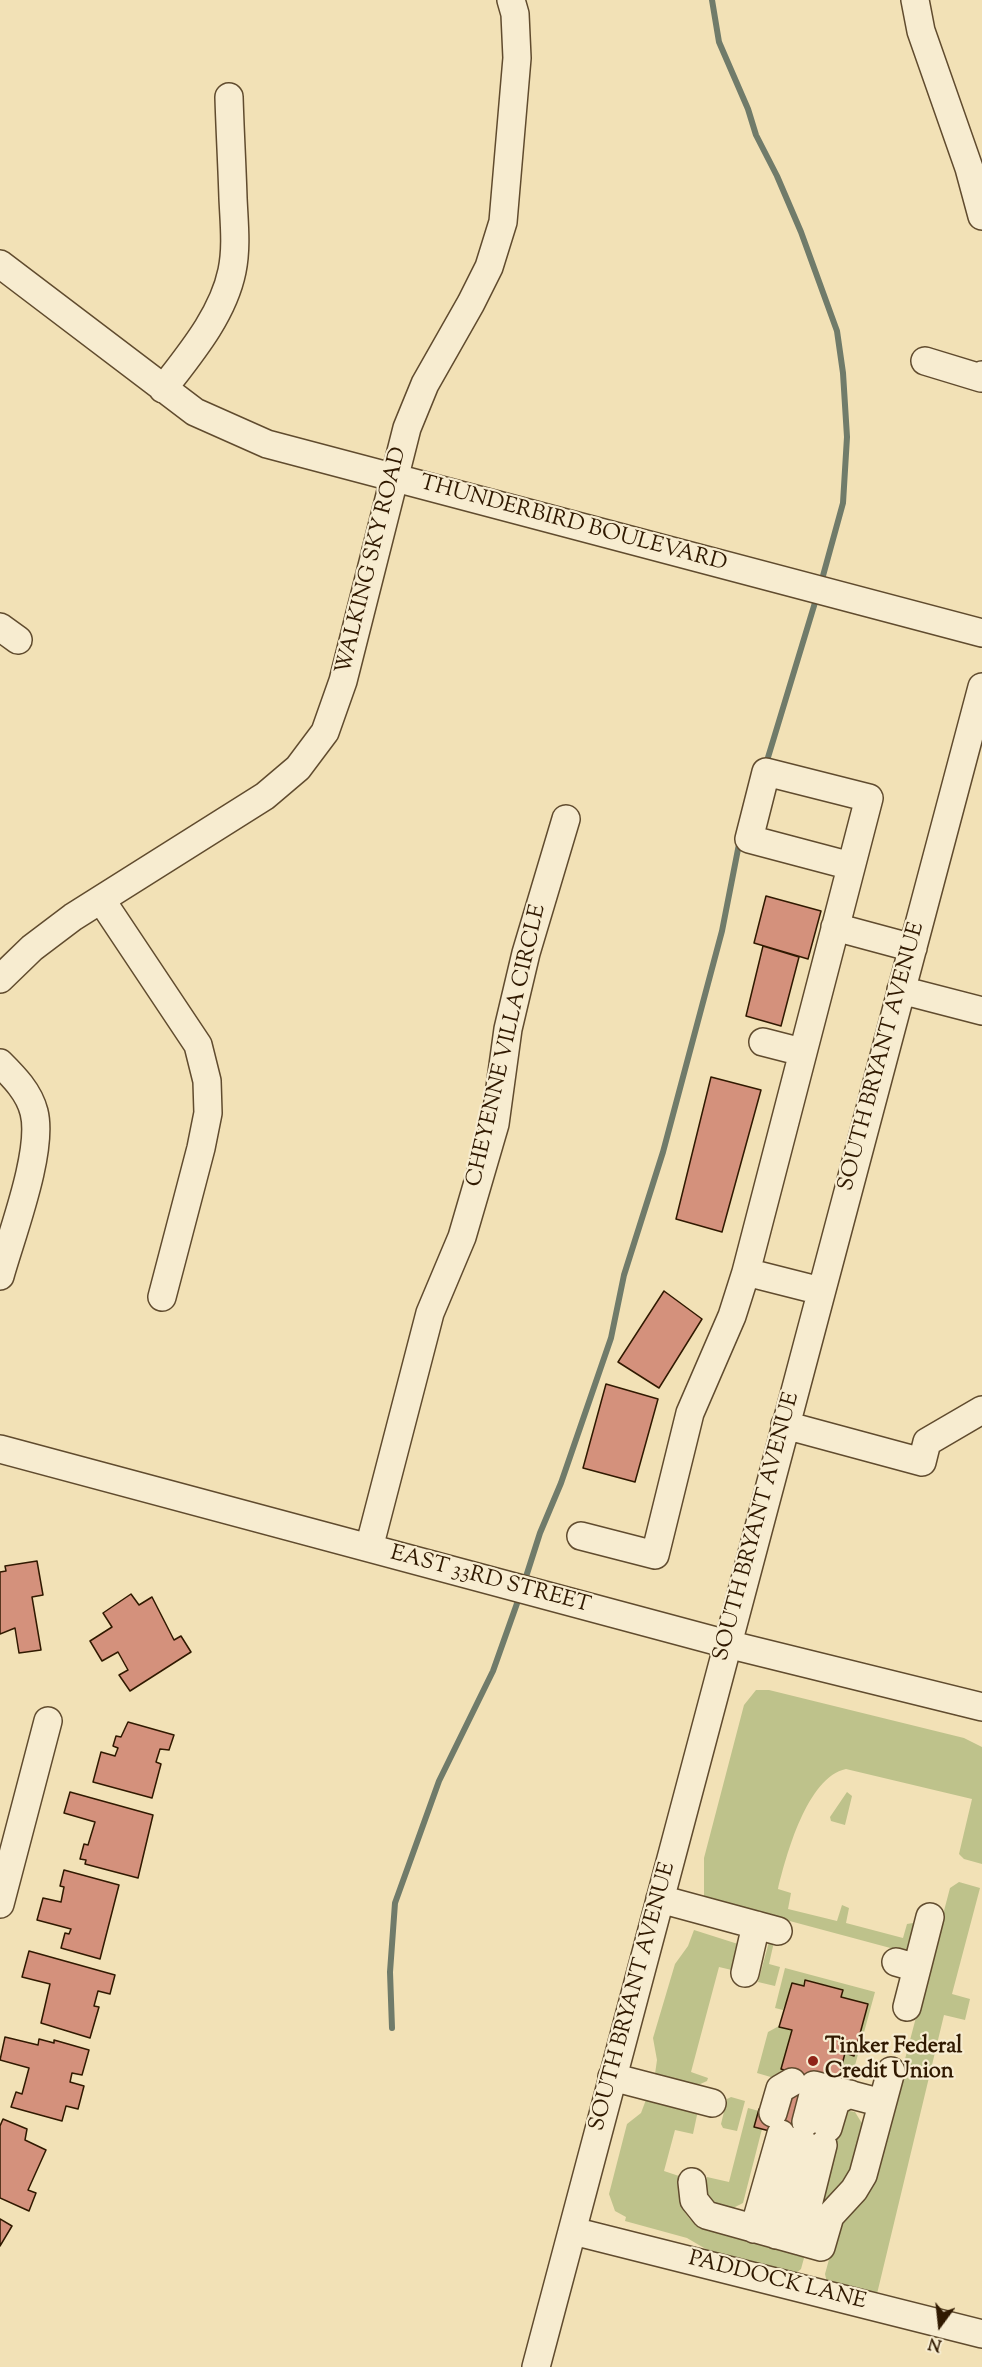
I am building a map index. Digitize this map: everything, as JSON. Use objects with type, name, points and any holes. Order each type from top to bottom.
[{"type":"street","name":"WALKING SKY ROAD","points":[[0,979],[32,948],[73,917],[102,901],[265,796],[298,768],[325,732],[344,681],[407,428],[425,384],[489,267],[503,222],[518,58],[515,14],[511,0]]},
{"type":"street","points":[[915,0],[921,31],[969,168],[982,216]]},
{"type":"street","points":[[163,388],[192,351],[211,320],[223,298],[232,272],[235,244],[229,98]]},
{"type":"street","name":"THUNDERBIRD BOULEVARD","points":[[0,264],[195,412],[225,428],[267,444],[982,633]]},
{"type":"street","points":[[925,362],[981,378],[982,375]]},
{"type":"street","name":"SOUTH BRYANT AVENUE","points":[[536,2367],[982,687]]},
{"type":"street","points":[[581,1536],[655,1555],[690,1413],[732,1316],[746,1272],[869,798],[766,771],[749,838],[851,866]]},
{"type":"street","name":"CHEYENNE VILLA CIRCLE","points":[[369,1548],[430,1313],[462,1237],[495,1124],[508,1029],[526,953],[566,819]]},
{"type":"street","points":[[102,901],[198,1045],[207,1081],[208,1113],[201,1148],[162,1296]]},
{"type":"street","points":[[835,927],[913,948]]},
{"type":"street","points":[[901,990],[982,1011]]},
{"type":"street","points":[[763,1042],[802,1052]]},
{"type":"street","points":[[0,1063],[27,1096],[34,1112],[36,1132],[34,1153],[0,1276]]},
{"type":"street","points":[[746,1272],[821,1291]]},
{"type":"street","points":[[785,1425],[922,1462],[927,1442],[982,1410]]},
{"type":"street","name":"EAST 33RD STREET","points":[[0,1449],[727,1644],[982,1707]]},
{"type":"street","points":[[0,1904],[48,1721]]},
{"type":"street","points":[[660,1899],[767,1928],[745,1973]]},
{"type":"street","points":[[907,2007],[907,1965],[930,1917]]},
{"type":"street","points":[[692,2182],[694,2200],[706,2215],[778,2235],[830,2216],[854,2190],[863,2175],[891,2071]]},
{"type":"street","points":[[612,2077],[712,2103]]},
{"type":"street","points":[[809,2291],[778,2235],[800,2132],[781,2087],[808,2086],[882,2103]]},
{"type":"street","points":[[778,2235],[800,2132],[836,2101],[850,2094]]},
{"type":"street","name":"PADDOCK LANE","points":[[573,2231],[982,2334]]},
{"type":"green space","points":[[756,1690],[769,1690],[964,1738],[982,1747],[982,1864],[964,1859],[959,1854],[972,1799],[846,1769],[832,1775],[820,1786],[809,1802],[793,1839],[778,1889],[791,1893],[788,1909],[837,1921],[842,1905],[849,1908],[846,1923],[903,1938],[907,1924],[913,1923],[915,1925],[909,1953],[704,1898],[704,1858],[744,1705]]},
{"type":"green space","points":[[847,1792],[852,1796],[845,1825],[831,1821],[830,1817]]},
{"type":"green space","points":[[959,1882],[980,1888],[952,1994],[970,1999],[965,2020],[944,2015],[876,2298],[827,2283],[825,2274],[837,2230],[874,2177],[950,1888]]},
{"type":"green space","points":[[694,1930],[738,1944],[736,1971],[719,1967],[691,2072],[708,2078],[707,2081],[698,2085],[655,2074],[657,2060],[653,2038],[675,1964],[688,1946]]},
{"type":"green space","points":[[769,1942],[774,1942],[769,1964],[780,1967],[775,1986],[758,1982]]},
{"type":"green space","points":[[785,1968],[875,1992],[854,2069],[842,2065],[845,2053],[855,2055],[868,2004],[841,1997],[842,1989],[806,1980],[783,2010],[775,2008]]},
{"type":"green space","points":[[779,2026],[792,2030],[782,2069],[794,2073],[781,2080],[757,2073],[768,2032]]},
{"type":"green space","points":[[647,2097],[695,2110],[697,2115],[693,2134],[675,2130],[664,2171],[682,2177],[681,2201],[691,2220],[705,2229],[801,2255],[804,2258],[801,2269],[795,2274],[728,2262],[687,2238],[625,2221],[626,2217],[615,2211],[609,2194],[627,2124],[641,2113]]},
{"type":"green space","points":[[731,2097],[745,2101],[737,2131],[723,2128],[721,2124],[727,2099]]},
{"type":"green space","points":[[748,2108],[759,2111],[754,2127],[762,2129],[743,2203],[733,2208],[713,2202],[704,2190],[707,2177],[729,2182]]},
{"type":"green space","points":[[844,2110],[855,2112],[863,2125],[852,2168],[840,2186],[821,2207],[837,2115]]},
{"type":"building","points":[[766,896],[821,911],[808,959],[754,943]]},
{"type":"building","points":[[763,946],[799,957],[781,1026],[746,1016]]},
{"type":"building","points":[[711,1077],[761,1090],[722,1232],[676,1219]]},
{"type":"building","points":[[664,1291],[702,1319],[659,1388],[618,1362]]},
{"type":"building","points":[[606,1384],[658,1399],[635,1482],[583,1468]]},
{"type":"building","points":[[37,1561],[43,1595],[32,1597],[41,1650],[19,1653],[15,1628],[0,1634],[0,1572],[6,1571],[5,1566]]},
{"type":"building","points":[[131,1594],[139,1605],[152,1597],[174,1640],[181,1636],[191,1652],[130,1691],[119,1675],[128,1670],[118,1652],[102,1661],[90,1641],[112,1627],[103,1613]]},
{"type":"building","points":[[128,1722],[174,1735],[169,1750],[160,1749],[156,1762],[161,1764],[152,1798],[93,1782],[101,1752],[115,1756],[118,1748],[113,1746],[116,1736],[121,1737]]},
{"type":"building","points":[[70,1792],[153,1815],[138,1878],[85,1864],[86,1860],[80,1859],[84,1844],[88,1845],[95,1822],[64,1813]]},
{"type":"building","points":[[64,1870],[119,1885],[100,1959],[61,1948],[65,1933],[69,1934],[71,1929],[37,1920],[43,1898],[61,1902],[64,1887],[60,1886]]},
{"type":"building","points":[[29,1951],[115,1975],[110,1994],[98,1991],[94,2006],[99,2007],[90,2038],[41,2023],[50,1984],[22,1977]]},
{"type":"building","name":"Tinker Federal Credit Union","points":[[805,1980],[843,1990],[841,1997],[868,2004],[854,2056],[845,2053],[837,2085],[832,2147],[754,2127],[759,2109],[783,2116],[794,2073],[781,2069],[792,2030],[779,2027],[792,1983],[804,1986]]},
{"type":"building","points":[[5,2037],[38,2045],[39,2039],[54,2043],[54,2040],[89,2050],[82,2075],[72,2073],[70,2082],[84,2086],[78,2109],[66,2106],[62,2121],[11,2107],[16,2092],[22,2094],[29,2068],[0,2060]]},
{"type":"building","points":[[3,2119],[27,2129],[25,2140],[46,2150],[28,2190],[36,2193],[29,2211],[0,2198],[0,2126]]},
{"type":"building","points":[[0,2219],[12,2226],[0,2246]]},
{"type":"waterway","points":[[712,0],[719,42],[748,109],[756,135],[801,232],[837,331],[843,373],[847,437],[843,503],[821,583]]},
{"type":"waterway","points":[[766,764],[817,596]]},
{"type":"waterway","points":[[524,1583],[611,1338],[624,1275],[663,1152],[722,931],[740,839]]},
{"type":"waterway","points":[[392,2028],[390,1972],[395,1903],[439,1781],[493,1671],[520,1595]]},
{"type":"place","name":"Tinker Federal Credit Union","points":[[813,2061]]}]
